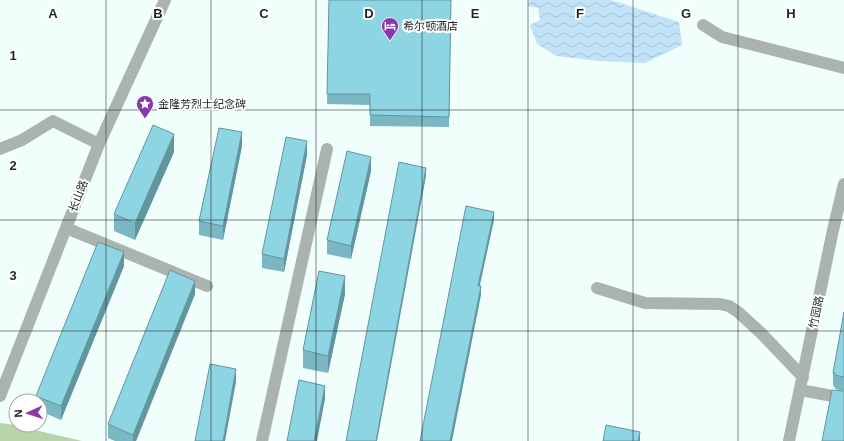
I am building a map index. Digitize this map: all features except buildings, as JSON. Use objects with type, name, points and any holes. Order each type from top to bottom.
[{"type":"street","name":"长山路","points":[[0,396],[99,144],[165,0]]},
{"type":"street","points":[[704,25],[722,37],[844,68]]},
{"type":"street","points":[[0,149],[22,140],[53,121],[99,144]]},
{"type":"street","points":[[262,441],[327,149]]},
{"type":"street","name":"竹园路","points":[[789,441],[844,184]]},
{"type":"street","points":[[66,228],[207,286]]},
{"type":"street","points":[[597,288],[645,302],[720,304],[729,306],[738,312],[761,333],[802,377]]},
{"type":"street","points":[[800,390],[844,398]]},
{"type":"green space","points":[[0,423],[8,424],[8,433],[48,433],[82,441],[0,441]]},
{"type":"water","points":[[529,0],[611,0],[679,22],[682,45],[645,63],[599,61],[556,56],[537,44],[530,25],[540,20],[538,8],[528,6]]},
{"type":"place","name":"希尔顿酒店","points":[[390,41]]},
{"type":"place","name":"金隆芳烈士纪念碑","points":[[145,119]]}]
